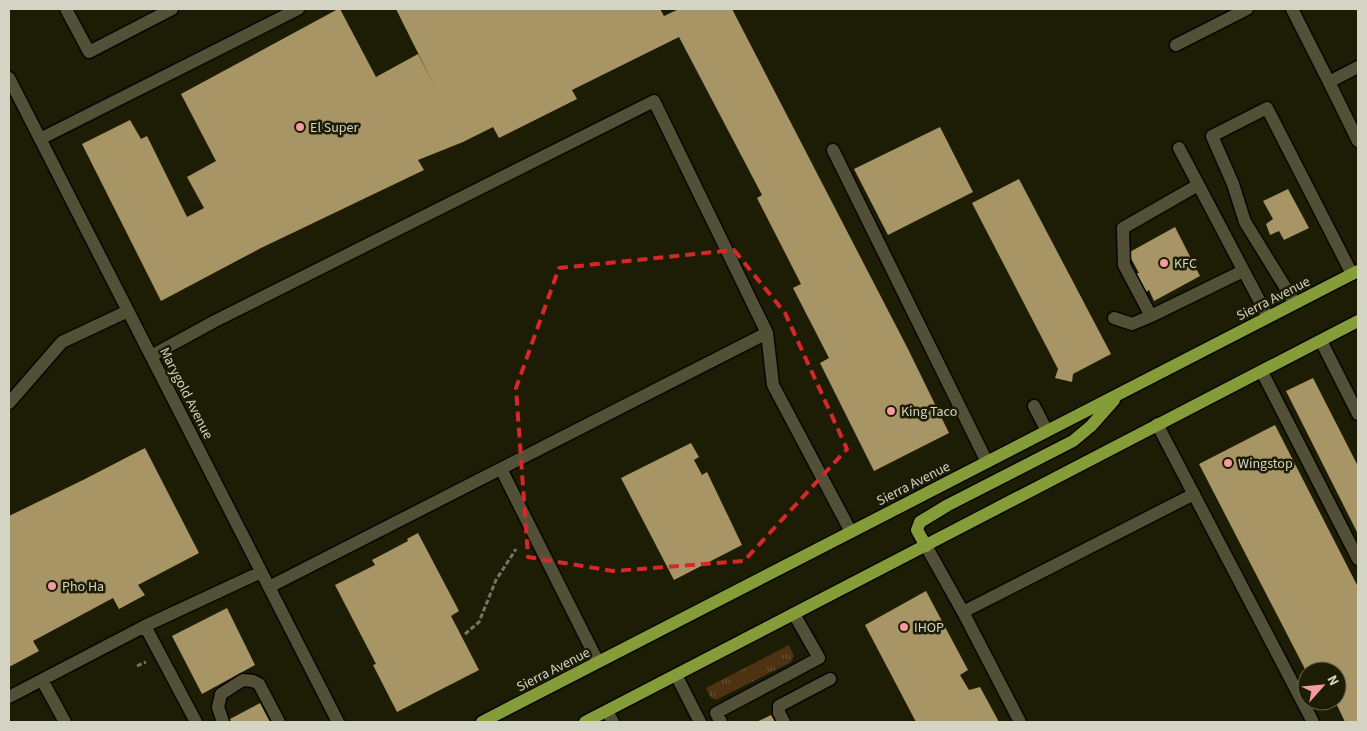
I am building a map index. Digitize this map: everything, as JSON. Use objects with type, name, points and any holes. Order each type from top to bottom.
[{"type":"main road","name":"Sierra Avenue","points":[[482,722],[1355,272]]},
{"type":"main road","points":[[585,722],[610,716],[676,676],[1358,321]]},
{"type":"main road","points":[[926,546],[917,530],[920,522],[948,505],[1073,440],[1091,426],[1121,393]]},
{"type":"street","points":[[66,9],[89,52],[172,9]]},
{"type":"street","points":[[40,139],[298,9]]},
{"type":"street","points":[[1176,45],[1247,9]]},
{"type":"street","points":[[1292,9],[1358,141]]},
{"type":"street","points":[[1329,82],[1358,67]]},
{"type":"street","name":"Marygold Avenue","points":[[9,78],[338,722]]},
{"type":"street","points":[[151,356],[250,304],[654,101],[766,333],[773,384],[851,532]]},
{"type":"street","points":[[1296,303],[1244,222],[1233,184],[1212,136],[1267,108],[1355,272]]},
{"type":"street","points":[[1179,148],[1268,317]]},
{"type":"street","points":[[833,150],[987,462]]},
{"type":"street","points":[[1151,316],[1124,265],[1123,228],[1198,185]]},
{"type":"street","points":[[1114,318],[1132,324],[1243,271]]},
{"type":"street","points":[[9,403],[62,342],[128,311]]},
{"type":"street","points":[[269,587],[766,333]]},
{"type":"street","points":[[1321,341],[1358,414]]},
{"type":"street","points":[[1262,372],[1358,559]]},
{"type":"street","points":[[1034,406],[1047,431]]},
{"type":"street","points":[[1157,424],[1313,722]]},
{"type":"street","points":[[501,469],[598,662]]},
{"type":"street","points":[[963,612],[1194,494]]},
{"type":"street","points":[[926,546],[963,612],[1020,722]]},
{"type":"street","points":[[9,697],[145,626],[261,572]]},
{"type":"street","points":[[721,722],[716,713],[819,658],[794,614]]},
{"type":"street","points":[[145,626],[196,722]]},
{"type":"street","points":[[676,676],[700,722]]},
{"type":"street","points":[[784,722],[779,713],[778,706],[830,679]]},
{"type":"street","points":[[42,680],[65,722]]},
{"type":"street","points":[[223,722],[218,707],[221,694],[243,680],[259,684],[278,722]]},
{"type":"path","points":[[465,634],[479,622],[496,580],[516,549]]},
{"type":"highlighted area","points":[[734,250],[785,313],[847,449],[744,561],[613,571],[528,557],[516,388],[559,268]]},
{"type":"green space","points":[[789,645],[794,656],[791,662],[716,700],[711,698],[706,688]]},
{"type":"building","points":[[340,9],[376,77],[418,54],[435,87],[396,9],[660,9],[664,16],[679,9],[732,9],[908,349],[949,433],[874,471],[820,363],[829,358],[793,288],[801,284],[757,198],[762,195],[679,37],[572,90],[577,99],[499,138],[493,127],[463,142],[418,160],[424,170],[261,248],[161,301],[82,144],[130,120],[141,139],[147,136],[187,217],[204,208],[187,177],[216,161],[181,94]]},
{"type":"building","points":[[940,127],[973,192],[888,235],[854,169]]},
{"type":"building","points":[[1019,179],[1111,354],[1073,374],[1072,382],[1055,378],[1058,369],[972,203]]},
{"type":"building","points":[[1288,189],[1309,228],[1284,240],[1279,231],[1270,235],[1266,224],[1273,219],[1263,201]]},
{"type":"building","name":"KFC","points":[[1175,227],[1200,276],[1154,301],[1149,290],[1144,293],[1134,274],[1139,273],[1128,253]]},
{"type":"building","points":[[1313,378],[1358,466],[1358,534],[1286,391]]},
{"type":"building","points":[[1275,425],[1358,587],[1358,722],[1345,722],[1340,711],[1347,711],[1347,661],[1301,661],[1199,464]]},
{"type":"building","points":[[691,443],[699,457],[694,460],[702,475],[707,472],[742,545],[674,580],[621,478]]},
{"type":"building","points":[[145,448],[199,553],[138,585],[145,595],[119,609],[113,598],[33,641],[39,651],[9,667],[9,516]]},
{"type":"building","points":[[418,533],[459,611],[451,616],[479,670],[397,712],[373,665],[376,664],[335,585],[375,565],[372,560],[408,541],[407,539]]},
{"type":"building","points":[[926,591],[968,670],[960,675],[969,690],[980,687],[999,722],[916,722],[865,625]]},
{"type":"building","points":[[227,608],[255,665],[202,694],[172,636]]},
{"type":"building","points":[[260,703],[270,722],[231,722],[230,719]]},
{"type":"building","points":[[771,715],[775,722],[756,722],[763,719]]},
{"type":"place","name":"El Super","points":[[300,127]]},
{"type":"place","name":"KFC","points":[[1164,263]]},
{"type":"place","name":"King Taco","points":[[891,411]]},
{"type":"place","name":"Wingstop","points":[[1228,463]]},
{"type":"place","name":"Pho Ha","points":[[52,586]]},
{"type":"place","name":"IHOP","points":[[904,627]]}]
